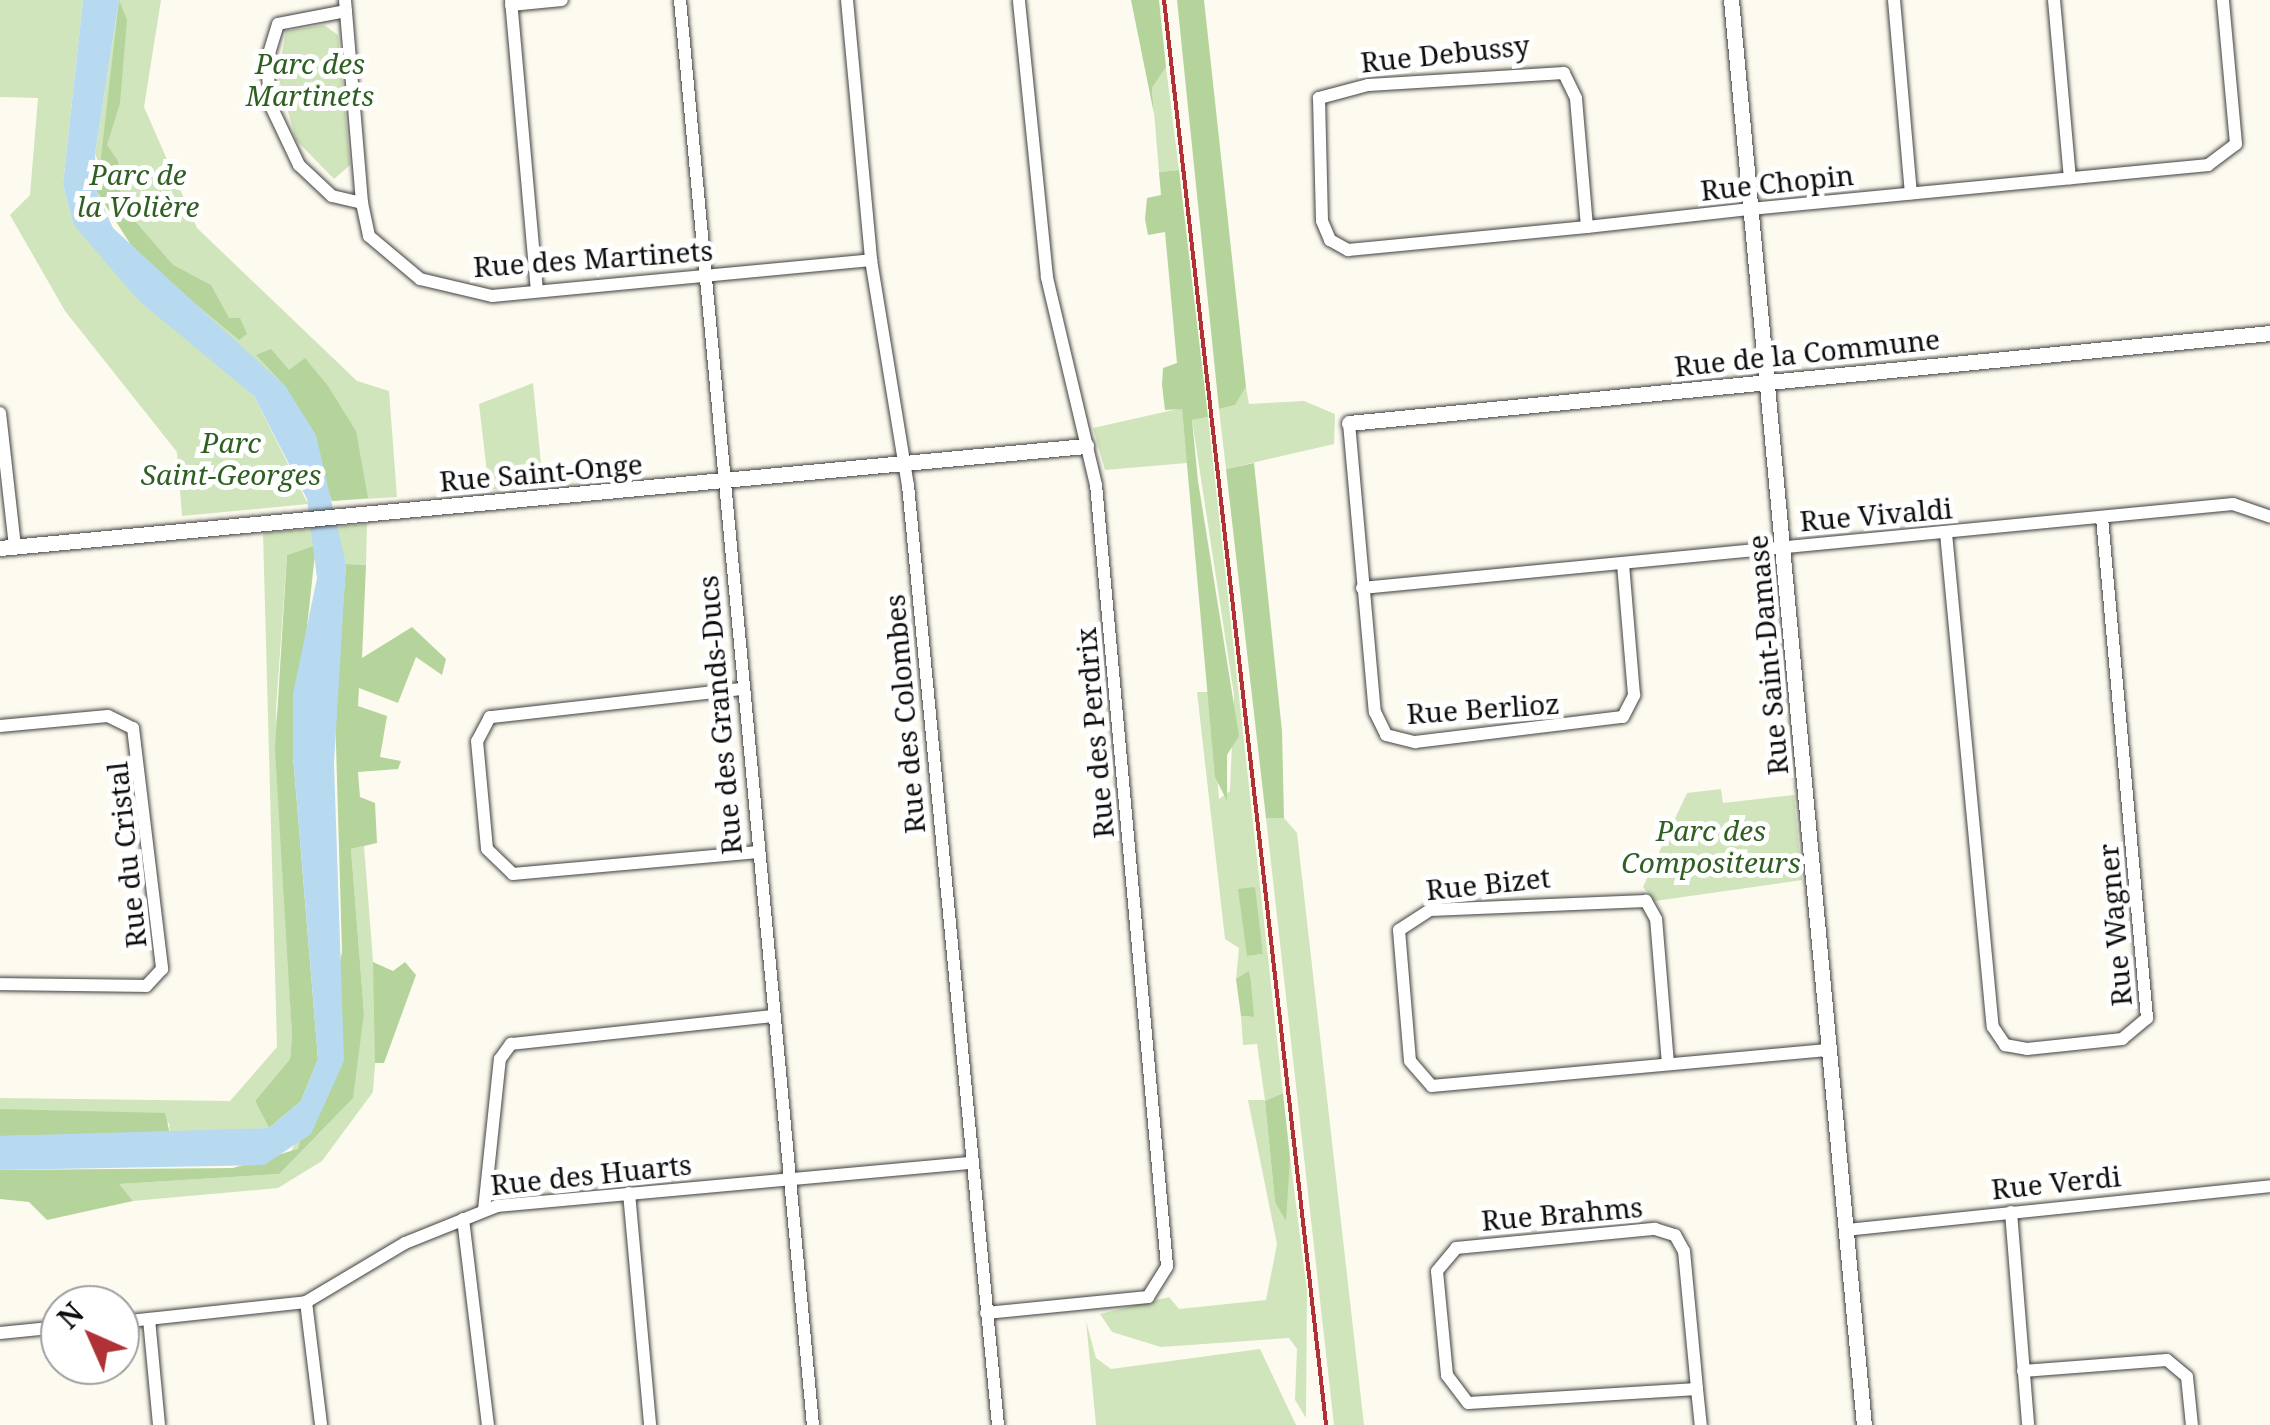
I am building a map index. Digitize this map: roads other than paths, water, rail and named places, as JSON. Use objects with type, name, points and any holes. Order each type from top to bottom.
[{"type":"street","points":[[538,291],[511,2],[562,0]]},
{"type":"street","name":"Rue des Grands-Ducs","points":[[680,0],[741,689],[814,1425]]},
{"type":"street","name":"Rue des Colombes","points":[[847,0],[871,260],[904,466],[998,1425]]},
{"type":"street","name":"Rue des Perdrix","points":[[986,1313],[1140,1299],[1160,1289],[1168,1266],[1086,446],[1046,277],[1019,0]]},
{"type":"street","name":"Rue Saint-Damase","points":[[1731,0],[1864,1425]]},
{"type":"street","points":[[1894,0],[1911,194]]},
{"type":"street","points":[[2054,0],[2070,178]]},
{"type":"street","name":"Rue Chopin","points":[[1330,240],[1358,250],[2216,164],[2229,155],[2236,138],[2223,0]]},
{"type":"street","points":[[345,5],[278,24],[268,90],[299,166],[332,196],[362,203]]},
{"type":"street","name":"Rue des Martinets","points":[[345,5],[362,203],[369,236],[420,279],[480,295],[871,260]]},
{"type":"street","name":"Rue Debussy","points":[[1330,240],[1318,98],[1538,68],[1564,73],[1574,86],[1588,228]]},
{"type":"street","name":"Rue de la Commune","points":[[1349,424],[2270,332]]},
{"type":"street","points":[[0,413],[7,547]]},
{"type":"street","name":"Rue Berlioz","points":[[1349,424],[1377,720],[1386,735],[1415,742],[1622,717],[1634,694],[1623,564]]},
{"type":"street","name":"Rue Saint-Onge","points":[[7,547],[1086,446]]},
{"type":"street","name":"Rue Vivaldi","points":[[1362,588],[2242,503],[2270,516]]},
{"type":"street","name":"Rue Wagner","points":[[1946,532],[1993,1027],[2005,1046],[2028,1049],[2122,1039],[2148,1018],[2102,518]]},
{"type":"street","points":[[741,689],[490,717],[477,741],[487,849],[513,874],[758,852]]},
{"type":"street","name":"Rue du Cristal","points":[[0,726],[108,716],[129,723],[140,749],[157,982],[0,984]]},
{"type":"street","name":"Rue Bizet","points":[[1668,1064],[1656,919],[1646,901],[1430,910],[1399,930],[1410,1060],[1425,1084],[1668,1064],[1829,1050]]},
{"type":"street","points":[[484,1210],[500,1059],[511,1044],[772,1016]]},
{"type":"street","name":"Rue des Huarts","points":[[140,1320],[306,1302],[484,1210],[971,1163]]},
{"type":"street","name":"Rue Verdi","points":[[1846,1230],[2270,1186]]},
{"type":"street","points":[[628,1194],[650,1425]]},
{"type":"street","points":[[2011,1212],[2028,1425]]},
{"type":"street","points":[[464,1219],[488,1425]]},
{"type":"street","name":"Rue Brahms","points":[[1697,1390],[1468,1403],[1447,1375],[1437,1271],[1456,1248],[1666,1230],[1684,1252],[1701,1425]]},
{"type":"street","points":[[306,1302],[322,1425]]},
{"type":"street","points":[[149,1319],[159,1425]]},
{"type":"street","points":[[0,1333],[40,1329]]},
{"type":"street","points":[[2023,1372],[2167,1360],[2186,1378],[2192,1425]]},
{"type":"water","points":[[83,0],[119,0],[95,154],[97,192],[113,228],[286,387],[316,435],[346,564],[334,763],[344,1061],[311,1134],[264,1165],[0,1170],[0,1136],[269,1128],[301,1101],[318,1059],[293,755],[293,694],[317,578],[307,499],[254,396],[138,300],[73,224],[63,184]]},
{"type":"railway","points":[[1164,0],[1326,1425]]},
{"type":"park label","name":"Parc des Martinets","points":[[310,79]]},
{"type":"park label","name":"Parc de la Volière","points":[[138,190]]},
{"type":"park label","name":"Parc Saint-Georges","points":[[231,458]]},
{"type":"park label","name":"Parc des Compositeurs","points":[[1711,846]]}]
